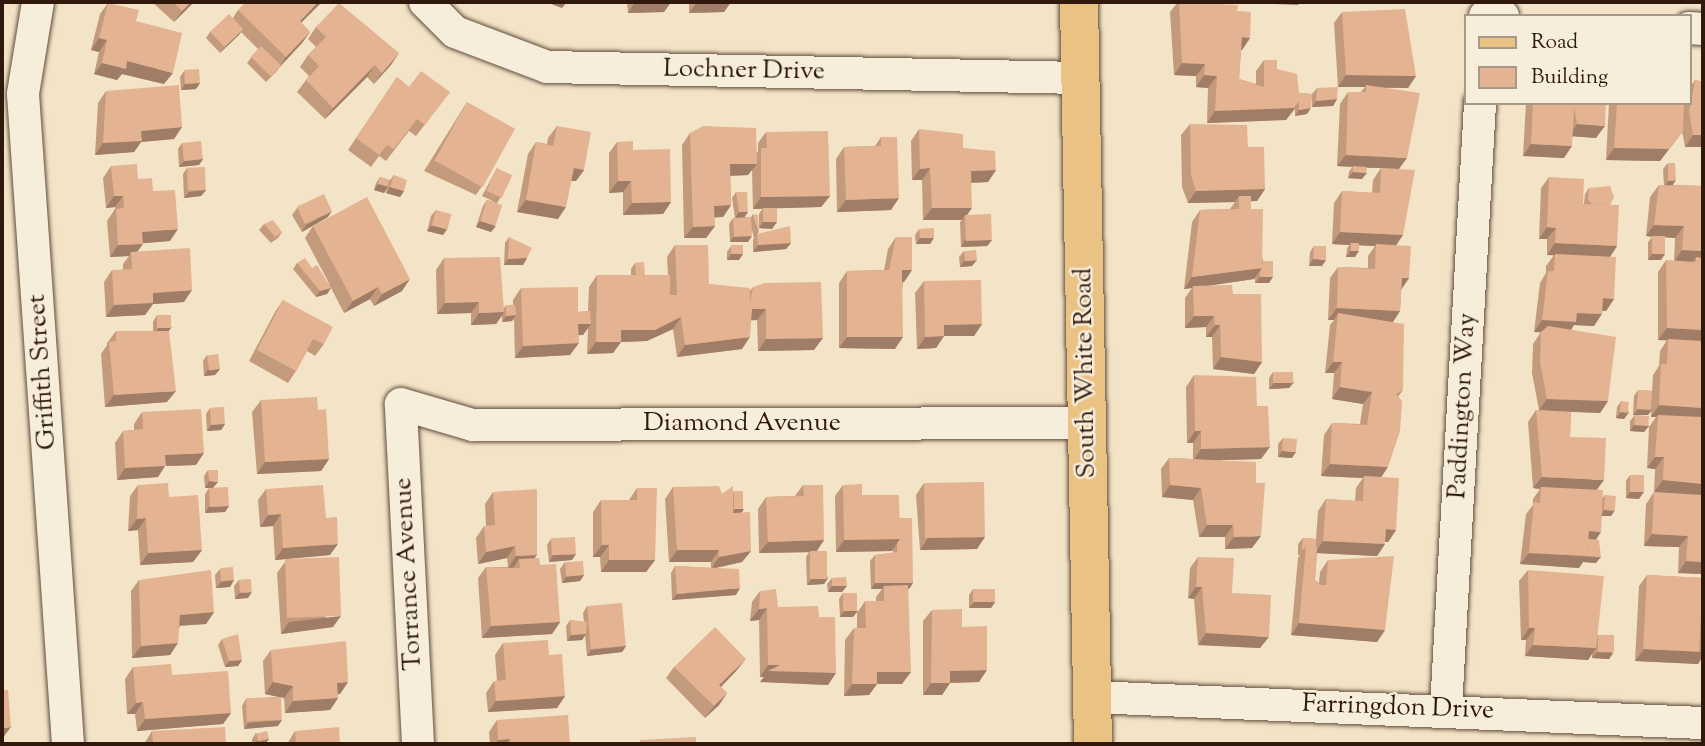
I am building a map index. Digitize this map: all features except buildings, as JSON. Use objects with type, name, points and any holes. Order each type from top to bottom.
[{"type":"main road","name":"South White Road","points":[[1079,2],[1093,744]]},
{"type":"street","name":"Griffith Street","points":[[38,2],[23,94],[68,744]]},
{"type":"street","name":"Lochner Drive","points":[[425,2],[455,32],[547,67],[1082,78]]},
{"type":"street","name":"Paddington Way","points":[[1446,708],[1480,105]]},
{"type":"street","name":"Diamond Avenue","points":[[401,404],[473,425],[1087,423]]},
{"type":"street","name":"Torrance Avenue","points":[[401,404],[418,744]]},
{"type":"street","name":"Farringdon Drive","points":[[1092,697],[1446,708],[1703,723]]}]
